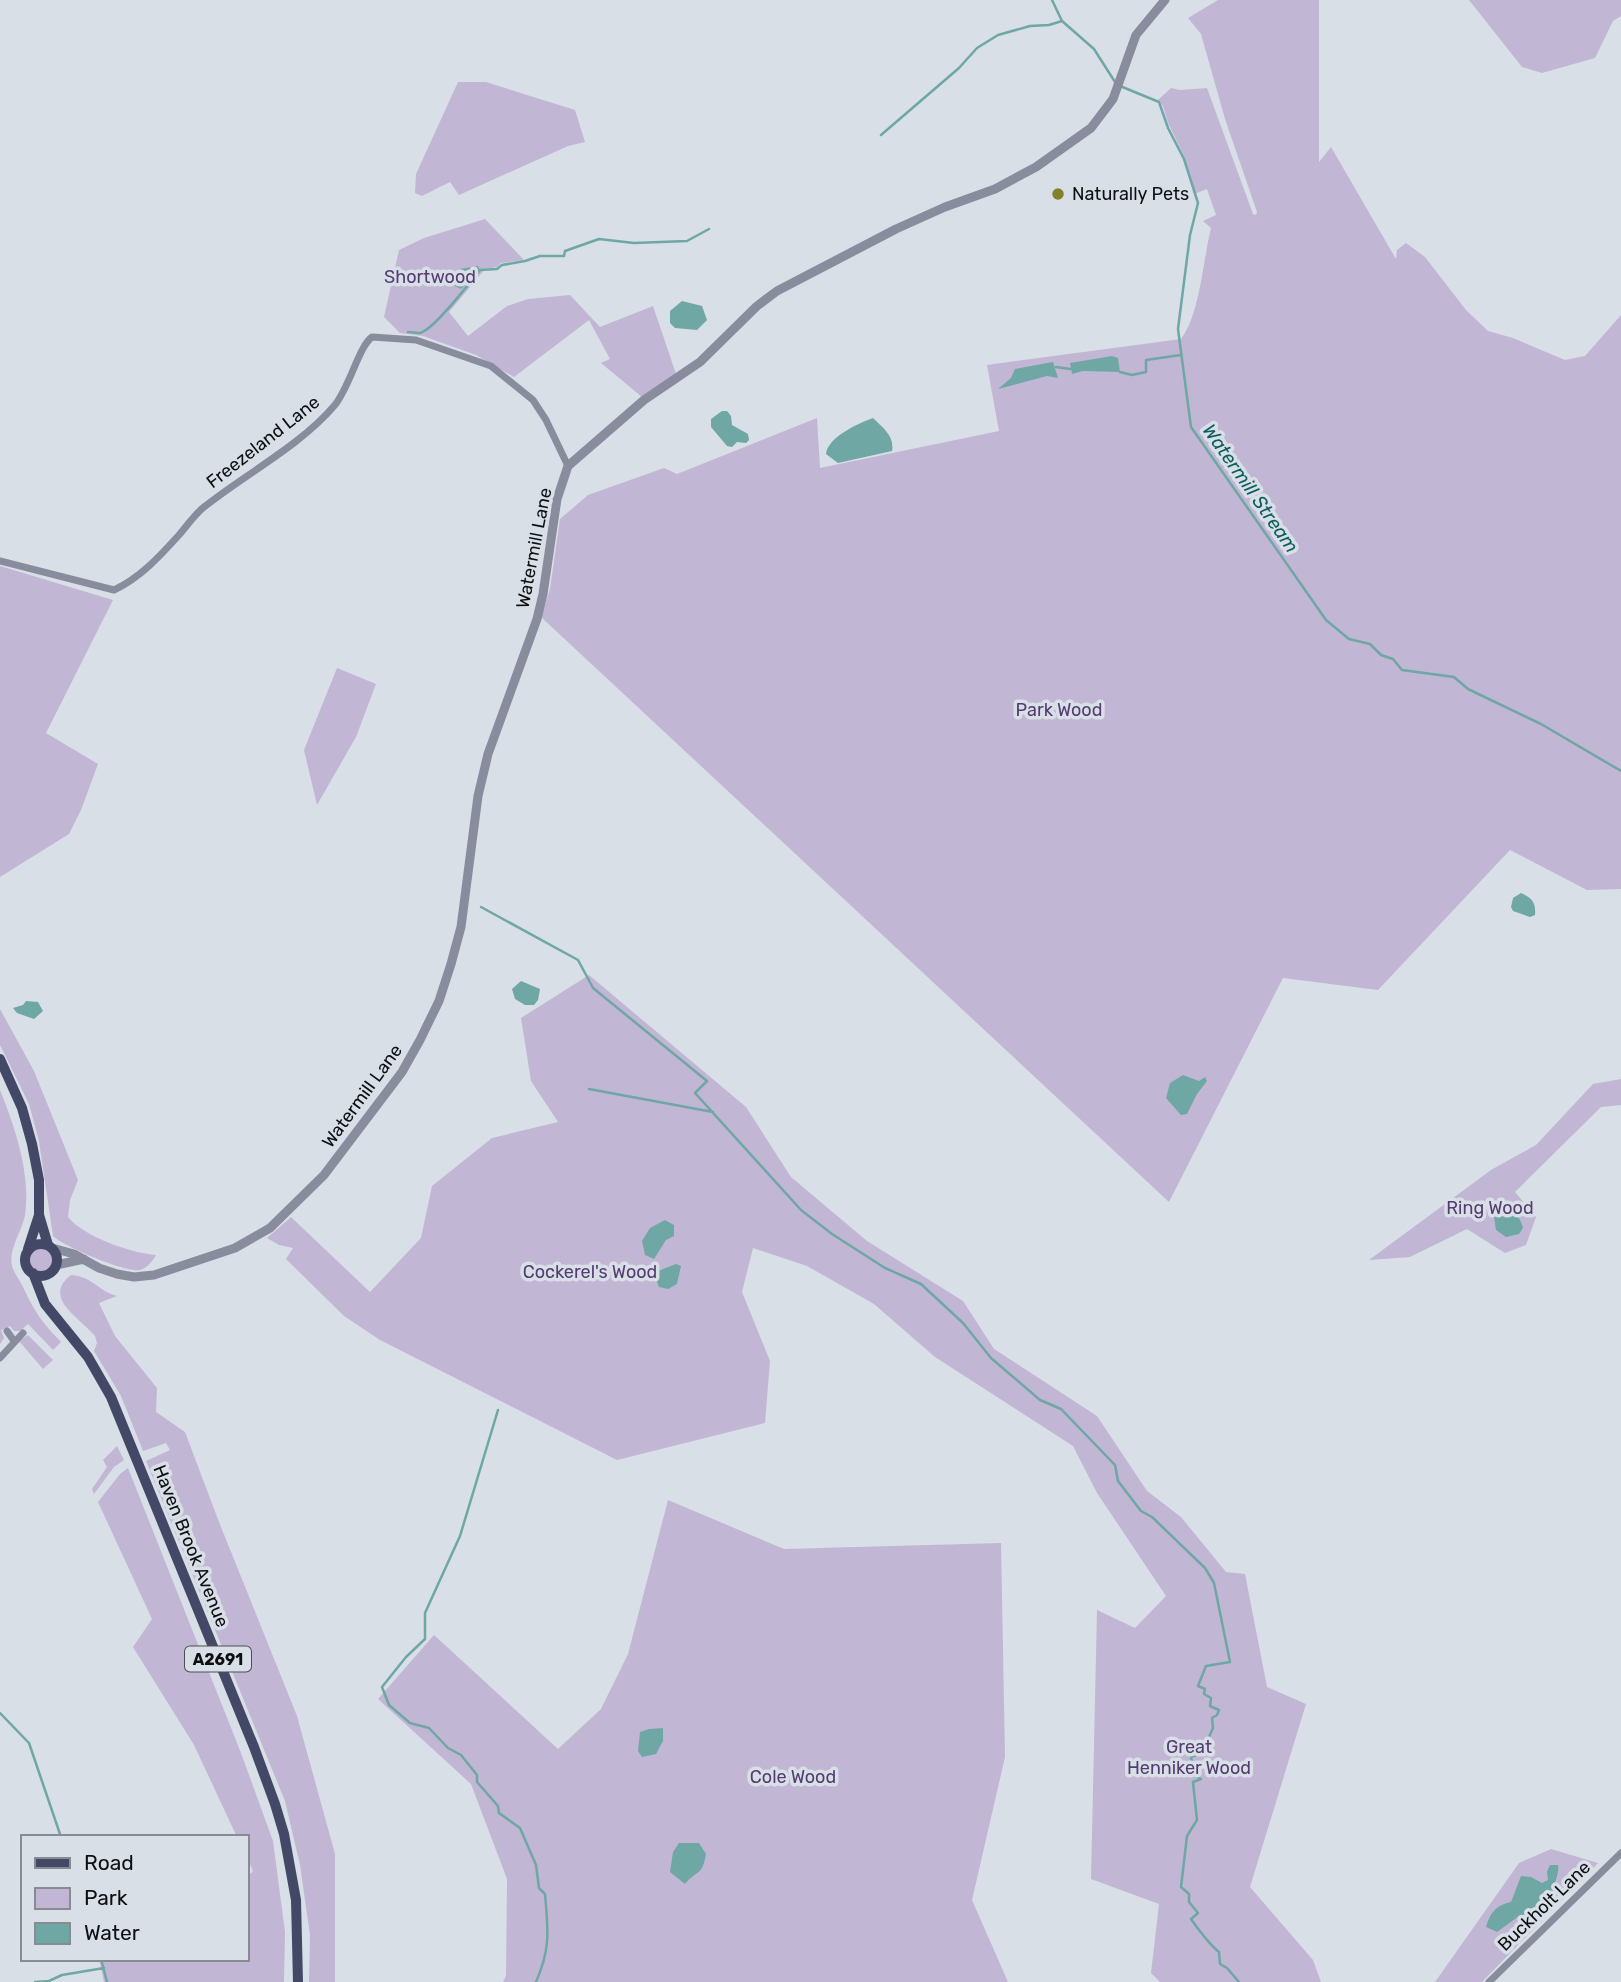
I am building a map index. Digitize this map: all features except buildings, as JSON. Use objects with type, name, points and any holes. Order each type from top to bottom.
[{"type":"main road","points":[[0,1059],[22,1108],[39,1180],[39,1215],[25,1262],[33,1273],[42,1276],[53,1269]]},
{"type":"main road","points":[[39,1215],[50,1246],[57,1256],[45,1304]]},
{"type":"main road","points":[[28,1250],[38,1244],[50,1246]]},
{"type":"main road","name":"Haven Brook Avenue","points":[[33,1273],[45,1304],[84,1352],[111,1397],[254,1747],[284,1834],[291,1865],[296,1900],[298,1982]]},
{"type":"street","points":[[568,466],[644,400],[700,362],[767,298],[812,271],[896,229],[995,189],[1035,167],[1091,128],[1113,99],[1136,35],[1165,0]]},
{"type":"street","name":"Freezeland Lane","points":[[0,561],[114,590],[128,584],[174,541],[201,509],[305,432],[334,406],[351,379],[366,341],[372,337],[416,340],[491,366],[533,400],[546,420],[568,466]]},
{"type":"street","name":"Watermill Lane","points":[[50,1246],[75,1254],[117,1274],[146,1276],[235,1248],[270,1228],[324,1175],[402,1072],[421,1040],[452,964],[461,927],[478,796],[488,754],[537,619],[557,499],[568,466]]},
{"type":"street","points":[[53,1269],[83,1259]]},
{"type":"street","points":[[7,1331],[14,1341]]},
{"type":"street","points":[[0,1358],[23,1333]]},
{"type":"street","name":"Buckholt Lane","points":[[1489,1982],[1621,1853]]},
{"type":"green space","name":"Park Wood","points":[[1218,0],[1319,0],[1319,162],[1331,147],[1396,259],[1397,250],[1406,243],[1425,257],[1466,310],[1488,331],[1513,338],[1565,360],[1585,356],[1621,315],[1621,889],[1587,890],[1510,850],[1378,990],[1283,978],[1169,1202],[541,617],[550,589],[560,519],[588,495],[664,468],[677,474],[817,418],[820,468],[999,431],[987,365],[1181,339],[1193,316],[1211,228],[1203,221],[1216,215],[1207,189],[1194,194],[1184,158],[1164,108],[1158,100],[1171,88],[1207,88],[1253,214],[1256,215],[1257,212],[1225,119],[1201,34],[1188,18]]},
{"type":"green space","points":[[1469,0],[1621,0],[1621,16],[1613,21],[1595,58],[1542,73],[1522,67]]},
{"type":"green space","points":[[458,82],[486,82],[575,110],[585,142],[568,146],[459,195],[450,182],[422,196],[415,193],[416,174]]},
{"type":"green space","name":"Shortwood","points":[[485,219],[524,260],[501,263],[497,267],[485,269],[449,312],[468,336],[507,306],[528,299],[570,295],[600,327],[653,306],[676,374],[642,397],[601,363],[610,359],[589,320],[514,377],[476,355],[423,336],[400,333],[384,317],[399,250],[424,238]]},
{"type":"green space","points":[[0,566],[113,600],[46,733],[98,764],[81,810],[69,834],[0,877]]},
{"type":"green space","points":[[337,668],[376,684],[356,737],[317,805],[304,750]]},
{"type":"green space","name":"Cockerel's Wood","points":[[589,975],[746,1107],[791,1177],[867,1241],[963,1301],[994,1349],[1097,1416],[1147,1491],[1181,1517],[1226,1572],[1245,1574],[1267,1687],[1306,1704],[1250,1887],[1313,1960],[1321,1982],[1160,1982],[1151,1973],[1159,1904],[1091,1879],[1097,1610],[1135,1628],[1166,1596],[1097,1493],[1073,1446],[935,1357],[874,1304],[807,1266],[753,1248],[742,1292],[770,1361],[765,1423],[617,1460],[380,1340],[344,1316],[286,1259],[293,1248],[279,1245],[267,1238],[291,1217],[370,1292],[421,1238],[432,1186],[492,1138],[558,1122],[531,1081],[521,1018]]},
{"type":"green space","points":[[0,1009],[34,1071],[78,1180],[70,1200],[68,1217],[85,1231],[109,1243],[156,1255],[143,1269],[133,1270],[95,1258],[53,1236],[39,1141],[29,1104],[0,1045]]},
{"type":"green space","name":"Ring Wood","points":[[1621,1079],[1621,1105],[1601,1107],[1515,1192],[1536,1217],[1526,1245],[1505,1253],[1467,1229],[1410,1257],[1369,1260],[1491,1170],[1536,1145],[1593,1084]]},
{"type":"green space","points":[[0,1090],[16,1135],[26,1183],[25,1215],[12,1253],[12,1266],[38,1315],[61,1342],[53,1350],[28,1324],[20,1331],[14,1331],[10,1326],[1,1330],[4,1338],[0,1344]]},
{"type":"green space","points":[[41,1247],[52,1254],[53,1259],[46,1270],[41,1271],[30,1264],[29,1259],[36,1248]]},
{"type":"green space","points":[[71,1275],[85,1278],[117,1296],[99,1303],[115,1336],[157,1388],[156,1412],[185,1432],[297,1716],[335,1854],[335,1982],[309,1982],[310,1935],[300,1865],[285,1801],[146,1461],[170,1450],[166,1443],[143,1451],[121,1396],[94,1351],[97,1343],[95,1336],[62,1300],[60,1292],[63,1283]]},
{"type":"green space","points":[[28,1335],[53,1360],[43,1369],[19,1341]]},
{"type":"green space","points":[[117,1446],[124,1460],[114,1467],[94,1494],[92,1489],[107,1467],[103,1460]]},
{"type":"green space","points":[[128,1468],[273,1841],[285,1932],[284,1982],[104,1982],[99,1961],[248,1961],[248,1876],[253,1871],[248,1859],[248,1835],[236,1835],[194,1745],[133,1647],[152,1619],[98,1502]]},
{"type":"green space","name":"Cole Wood","points":[[668,1500],[784,1549],[1001,1543],[1005,1757],[972,1900],[1008,1982],[503,1982],[506,1976],[507,1879],[471,1784],[378,1699],[434,1635],[558,1749],[601,1709],[628,1654]]},
{"type":"green space","points":[[1551,1849],[1598,1863],[1482,1982],[1435,1982],[1519,1863]]},
{"type":"water","points":[[478,266],[480,270],[461,289],[455,286],[452,281],[460,269]]},
{"type":"water","points":[[682,301],[702,306],[707,320],[697,330],[675,328],[670,323],[670,311]]},
{"type":"water","points":[[1112,356],[1118,358],[1120,372],[1083,371],[1072,374],[1070,363]]},
{"type":"water","points":[[1053,362],[1058,378],[1047,376],[998,389],[1011,378],[1015,369]]},
{"type":"water","points":[[722,411],[727,411],[731,416],[732,425],[748,434],[749,440],[746,443],[737,442],[732,447],[727,446],[711,427],[711,419]]},
{"type":"water","points":[[873,418],[890,436],[892,451],[838,463],[826,454],[838,437]]},
{"type":"water","points":[[1521,893],[1532,901],[1535,915],[1530,917],[1513,911],[1513,898]]},
{"type":"water","points":[[521,981],[540,989],[534,1005],[525,1005],[515,999],[512,989]]},
{"type":"water","points":[[26,1001],[38,1002],[43,1011],[34,1019],[17,1013],[13,1008]]},
{"type":"water","points":[[1183,1075],[1199,1081],[1205,1077],[1207,1081],[1187,1114],[1181,1115],[1166,1098],[1170,1083]]},
{"type":"water","points":[[1506,1204],[1517,1214],[1523,1228],[1519,1234],[1506,1237],[1496,1230],[1494,1217]]},
{"type":"water","points":[[665,1220],[674,1225],[674,1236],[666,1240],[654,1259],[645,1255],[642,1241],[650,1228]]},
{"type":"water","points":[[676,1264],[681,1266],[677,1284],[668,1289],[659,1287],[656,1279],[658,1271]]},
{"type":"water","points":[[663,1728],[663,1741],[656,1754],[642,1757],[638,1751],[640,1732]]},
{"type":"water","points":[[679,1843],[699,1843],[706,1854],[701,1870],[685,1884],[670,1872],[673,1852]]},
{"type":"water","points":[[1550,1865],[1558,1865],[1558,1869],[1554,1899],[1549,1906],[1519,1916],[1497,1932],[1486,1927],[1494,1910],[1511,1902],[1521,1876],[1531,1877],[1542,1883],[1548,1880],[1547,1871]]},
{"type":"waterway","name":"Watermill Stream","points":[[1052,0],[1062,21],[1094,49],[1115,82]]},
{"type":"waterway","points":[[881,135],[959,68],[977,48],[998,35],[1062,21]]},
{"type":"waterway","name":"Watermill Stream","points":[[1120,86],[1159,102],[1168,128],[1184,159],[1198,203],[1190,235],[1178,329],[1191,427],[1326,620],[1349,639],[1370,644],[1381,655],[1393,659],[1402,670],[1454,677],[1468,689],[1541,724],[1621,771]]},
{"type":"waterway","points":[[408,332],[420,333],[434,324],[480,270],[497,269],[502,265],[540,256],[564,256],[565,251],[599,239],[634,243],[687,241],[709,229]]},
{"type":"waterway","points":[[1120,372],[1132,375],[1146,372],[1146,360],[1181,355]]},
{"type":"waterway","points":[[1056,367],[1070,369]]},
{"type":"waterway","points":[[481,907],[578,960],[593,988],[707,1081],[695,1093],[801,1210],[832,1234],[885,1268],[921,1284],[963,1323],[991,1358],[1040,1400],[1061,1409],[1115,1465],[1118,1481],[1141,1511],[1152,1517],[1205,1568],[1214,1583],[1230,1662],[1206,1666],[1198,1686],[1205,1689],[1204,1694],[1211,1698],[1210,1706],[1219,1710],[1212,1718],[1213,1728],[1202,1753],[1191,1757],[1194,1775],[1201,1779],[1193,1782],[1197,1820],[1187,1836],[1181,1887],[1189,1894],[1189,1902],[1198,1913],[1191,1919],[1219,1952],[1220,1964],[1239,1982]]},
{"type":"waterway","points":[[589,1089],[713,1112]]},
{"type":"waterway","points":[[498,1410],[460,1536],[425,1613],[425,1639],[406,1657],[382,1687],[389,1705],[410,1723],[429,1728],[448,1748],[461,1755],[477,1775],[477,1782],[498,1806],[499,1813],[520,1828],[536,1865],[539,1888],[545,1894],[547,1939],[536,1982]]},
{"type":"waterway","points":[[0,1713],[29,1743],[60,1835]]},
{"type":"waterway","points":[[102,1961],[107,1982]]},
{"type":"waterway","points":[[35,1982],[104,1968]]},
{"type":"place","name":"Naturally Pets","points":[[1058,194]]},
{"type":"park label","name":"Great Henniker Wood","points":[[1189,1757]]}]
